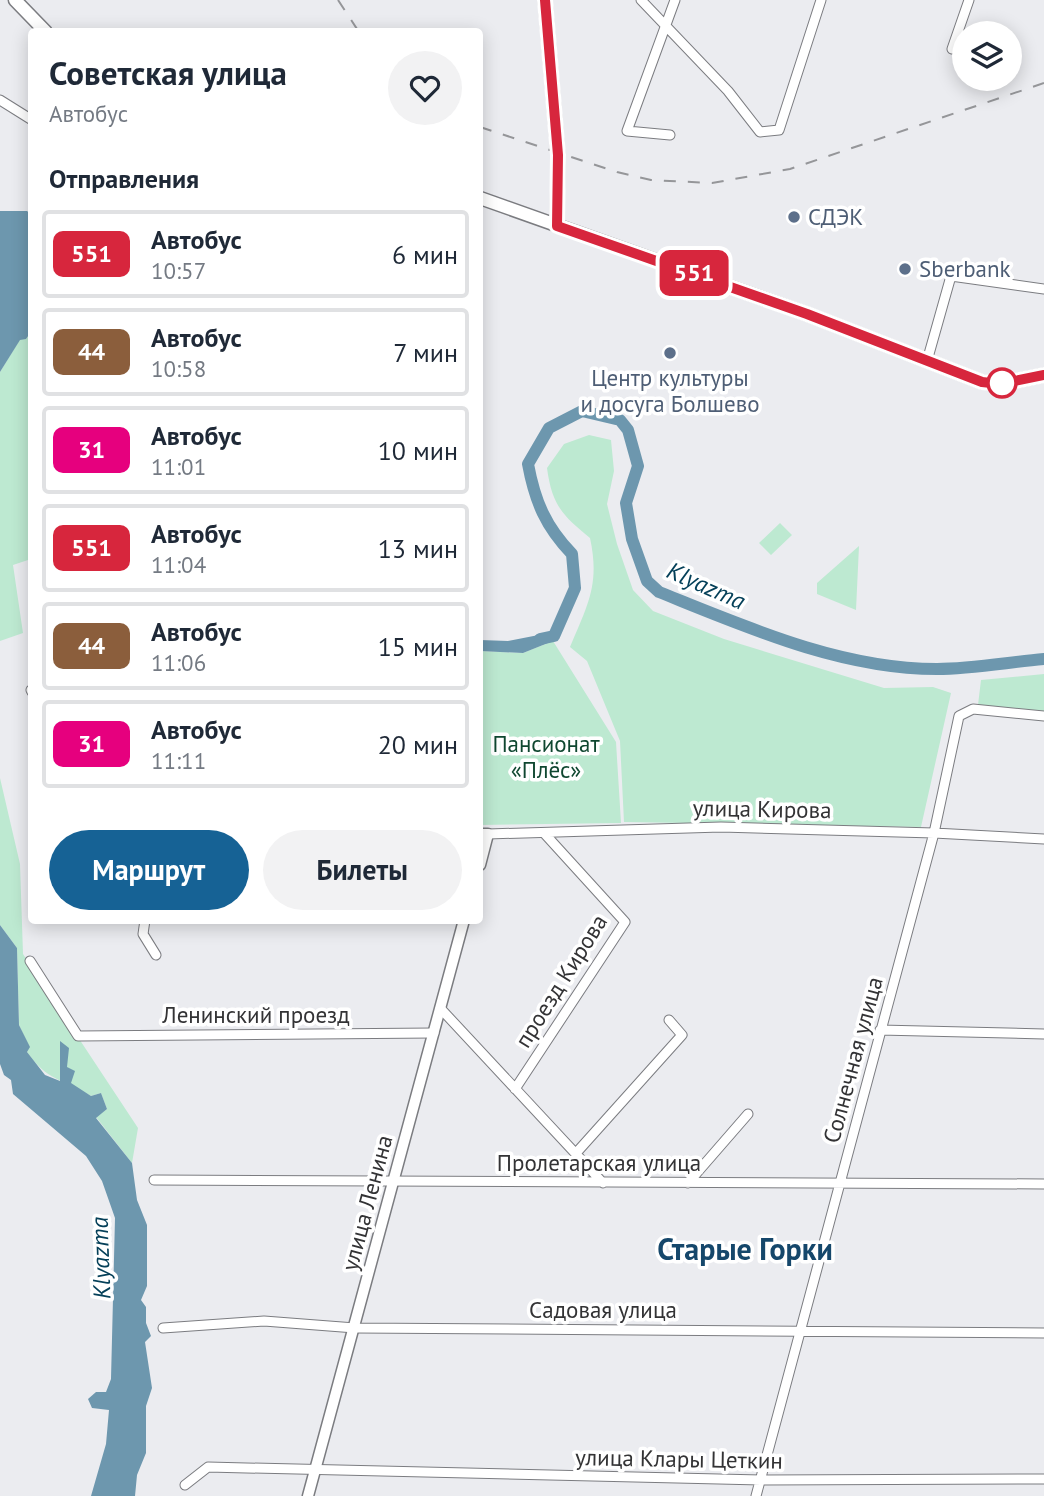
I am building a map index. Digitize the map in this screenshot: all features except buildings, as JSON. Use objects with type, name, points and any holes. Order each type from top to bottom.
[{"type":"main road","points":[[15,0],[42,28]]},
{"type":"main road","points":[[545,0],[558,155],[557,226]]},
{"type":"main road","points":[[483,199],[782,305],[982,382],[1000,384],[1044,375]]},
{"type":"main road","points":[[540,219],[557,199]]},
{"type":"street","points":[[641,0],[728,92],[760,132],[779,130],[821,0]]},
{"type":"street","points":[[670,135],[627,131],[675,0]]},
{"type":"street","points":[[962,21],[970,0]]},
{"type":"street","points":[[0,100],[28,118]]},
{"type":"street","points":[[928,361],[951,276],[1044,289]]},
{"type":"street","name":"Солнечная улица","points":[[756,1496],[934,833],[959,716],[973,709],[1044,716]]},
{"type":"street","name":"улица Кирова","points":[[484,834],[721,827],[1044,839]]},
{"type":"street","name":"проезд Кирова","points":[[515,1089],[625,922],[544,834]]},
{"type":"street","points":[[145,924],[144,934],[156,955]]},
{"type":"street","name":"улица Ленина","points":[[308,1496],[463,924]]},
{"type":"street","name":"Ленинский проезд","points":[[30,961],[78,1036],[434,1033]]},
{"type":"street","points":[[441,1009],[604,1183]]},
{"type":"street","points":[[577,1152],[682,1035],[669,1020]]},
{"type":"street","points":[[880,1030],[1044,1034]]},
{"type":"street","points":[[688,1183],[748,1114]]},
{"type":"street","name":"Пролетарская улица","points":[[154,1180],[1044,1184]]},
{"type":"street","name":"Садовая улица","points":[[163,1328],[264,1321],[355,1328],[1044,1334]]},
{"type":"street","name":"улица Клары Цеткин","points":[[185,1485],[208,1467],[314,1472],[761,1480],[1044,1479]]},
{"type":"green space","points":[[28,336],[28,560],[13,565],[23,633],[0,641],[0,372],[20,339]]},
{"type":"green space","points":[[589,435],[611,440],[614,471],[607,504],[633,590],[653,611],[724,639],[884,688],[933,687],[951,693],[921,827],[624,822],[620,741],[587,661],[570,647],[587,606],[593,581],[590,538],[565,516],[555,500],[547,468],[564,444]]},
{"type":"green space","points":[[780,523],[792,535],[771,555],[759,543]]},
{"type":"green space","points":[[859,546],[856,610],[817,594],[817,583]]},
{"type":"green space","name":"Пансионат «Плёс»","points":[[553,641],[616,742],[621,823],[483,825],[483,651],[523,653]]},
{"type":"green space","points":[[1044,674],[1044,712],[978,705],[981,680]]},
{"type":"green space","points":[[0,778],[20,864],[23,954],[138,1128],[132,1163],[96,1117],[107,1109],[101,1093],[91,1096],[56,1078],[34,1062],[27,1052],[29,1047],[19,1025],[17,948],[0,925]]},
{"type":"water","points":[[0,211],[27,211],[28,336],[20,340],[0,372]]},
{"type":"water","points":[[554,632],[553,641],[523,653],[483,651],[483,640],[508,641]]},
{"type":"water","points":[[0,925],[17,948],[19,1025],[30,1047],[27,1052],[45,1075],[60,1081],[60,1041],[69,1048],[67,1067],[75,1071],[71,1083],[91,1096],[101,1093],[107,1109],[96,1118],[132,1163],[137,1200],[147,1225],[147,1286],[141,1300],[146,1307],[146,1323],[151,1336],[145,1342],[152,1388],[146,1406],[146,1453],[137,1475],[135,1496],[91,1496],[106,1444],[109,1410],[92,1408],[88,1399],[96,1392],[106,1392],[111,1379],[115,1218],[102,1181],[86,1156],[13,1094],[11,1080],[4,1075],[0,1064]]},
{"type":"waterway","name":"Klyazma","points":[[540,639],[554,636],[575,588],[572,554],[548,524],[534,490],[528,464],[549,428],[582,411],[620,420],[628,430],[638,466],[626,503],[632,539],[647,581],[659,592],[795,644],[865,662],[937,669],[1044,659]]},
{"type":"railway","points":[[338,0],[356,28]]},
{"type":"railway","points":[[483,128],[617,172],[651,180],[712,183],[790,169],[1044,83]]},
{"type":"bus line","name":"551","points":[[545,0],[558,155],[557,226],[807,314],[962,376],[1000,384],[1044,375]]},
{"type":"place","name":"СДЭК","points":[[794,217]]},
{"type":"place","name":"Sberbank","points":[[905,269]]},
{"type":"place","name":"Центр культуры и досуга Болшево","points":[[670,353]]},
{"type":"district","name":"Старые Горки","points":[[745,1250]]}]
